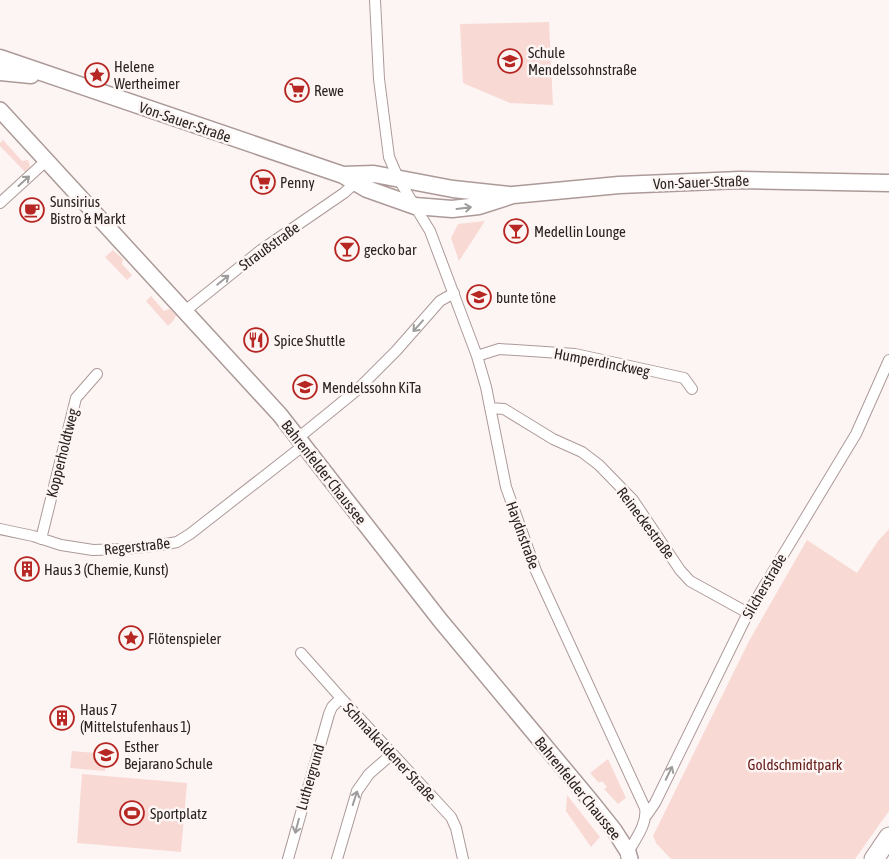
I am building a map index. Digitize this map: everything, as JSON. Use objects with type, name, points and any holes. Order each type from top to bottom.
[{"type":"highway","points":[[874,859],[889,837]]},
{"type":"main road","name":"Von-Sauer-Straße","points":[[0,58],[355,182],[415,206],[452,209],[479,206],[513,195]]},
{"type":"main road","points":[[0,72],[53,77]]},
{"type":"main road","name":"Bahrenfelder Chaussee","points":[[0,110],[250,381],[301,442],[345,501],[440,620],[614,830],[630,857]]},
{"type":"main road","name":"Von-Sauer-Straße","points":[[355,182],[374,174],[453,189],[513,195],[619,185],[694,181],[788,180],[889,183]]},
{"type":"main road","points":[[355,182],[399,180]]},
{"type":"main road","points":[[415,206],[453,189]]},
{"type":"street","points":[[375,0],[382,105],[389,157],[399,180],[415,206]]},
{"type":"street","points":[[0,203],[47,160]]},
{"type":"street","name":"Straußstraße","points":[[185,311],[261,250],[344,193],[355,182]]},
{"type":"street","name":"Haydnstraße","points":[[415,206],[430,231],[477,356],[490,408],[506,488],[536,571],[643,804],[646,816]]},
{"type":"street","name":"Regerstraße","points":[[0,530],[72,547],[104,550],[146,548],[176,542],[198,528],[301,442],[396,351],[440,301],[454,293]]},
{"type":"street","name":"Humperdinckweg","points":[[477,356],[499,349],[575,354],[684,378],[692,389]]},
{"type":"street","name":"Silcherstraße","points":[[646,816],[655,803],[748,613],[856,434],[889,360]]},
{"type":"street","name":"Kopperholdtweg","points":[[41,539],[76,398],[97,374]]},
{"type":"street","name":"Reineckestraße","points":[[490,408],[504,409],[553,438],[582,452],[600,465],[632,500],[690,581],[748,613]]},
{"type":"street","name":"Schmalkaldener Straße","points":[[301,653],[340,698],[451,817],[456,828],[463,859]]},
{"type":"street","name":"Luthergrund","points":[[288,859],[328,714],[340,698]]},
{"type":"street","points":[[337,859],[357,791],[369,774],[392,754]]},
{"type":"street","points":[[630,857],[646,816]]},
{"type":"green space","points":[[549,22],[553,105],[510,103],[463,83],[460,24]]},
{"type":"green space","points":[[3,140],[22,161],[28,160],[30,167],[25,172],[0,146]]},
{"type":"green space","points":[[485,221],[459,261],[451,238],[458,224]]},
{"type":"green space","points":[[113,250],[123,259],[122,264],[132,275],[127,280],[105,257]]},
{"type":"green space","points":[[151,296],[164,311],[170,309],[176,315],[168,326],[146,301]]},
{"type":"green space","name":"Goldschmidtpark","points":[[889,529],[889,811],[855,859],[671,859],[656,843],[653,836],[749,641],[807,540],[857,573],[878,541]]},
{"type":"green space","points":[[72,751],[107,754],[105,771],[70,768]]},
{"type":"green space","points":[[608,759],[626,798],[618,804],[604,789],[607,787],[602,781],[599,783],[590,773]]},
{"type":"green space","name":"Sportplatz","points":[[82,774],[187,783],[181,852],[77,843]]},
{"type":"green space","points":[[567,795],[600,837],[591,847],[566,811]]},
{"type":"place","name":"Schule Mendelssohnstraße","points":[[510,61]]},
{"type":"place","name":"Helene Wertheimer","points":[[97,75]]},
{"type":"place","name":"Rewe","points":[[297,90]]},
{"type":"place","name":"Penny","points":[[263,182]]},
{"type":"place","name":"Sunsirius Bistro & Markt","points":[[32,210]]},
{"type":"place","name":"Medellin Lounge","points":[[516,231]]},
{"type":"place","name":"gecko bar","points":[[347,249]]},
{"type":"place","name":"bunte töne","points":[[479,297]]},
{"type":"place","name":"Spice Shuttle","points":[[256,340]]},
{"type":"place","name":"Mendelssohn KiTa","points":[[305,387]]},
{"type":"place","name":"Haus 3 (Chemie, Kunst)","points":[[27,569]]},
{"type":"place","name":"Flötenspieler","points":[[131,638]]},
{"type":"place","name":"Haus 7 (Mittelstufenhaus 1)","points":[[62,718]]},
{"type":"place","name":"Esther Bejarano Schule","points":[[106,755]]},
{"type":"place","name":"Sportplatz","points":[[132,813]]}]
